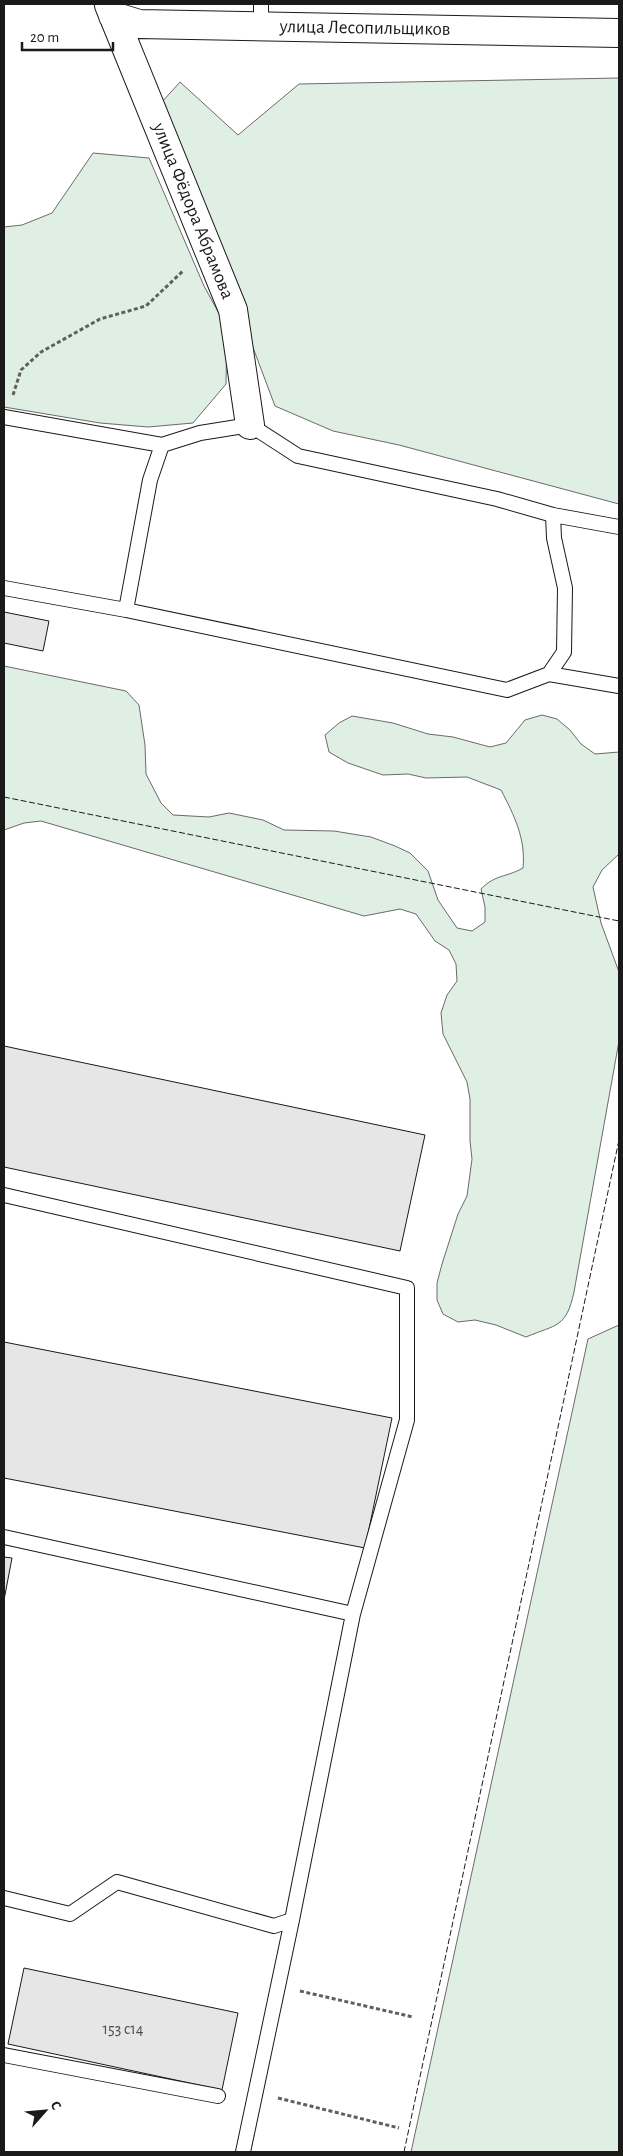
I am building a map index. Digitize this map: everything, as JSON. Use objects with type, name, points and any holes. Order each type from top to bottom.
[{"type":"street","name":"улица Лесопильщиков","points":[[110,10],[138,24],[261,15],[619,33]]},
{"type":"street","name":"улица Фёдора Абрамова","points":[[110,10],[233,310],[250,425]]},
{"type":"lane","points":[[5,417],[162,445],[200,433],[250,425],[298,456],[497,499],[553,514],[619,526]]},
{"type":"lane","points":[[126,610],[150,480],[162,445]]},
{"type":"lane","points":[[549,674],[564,652],[565,588],[554,538],[553,514]]},
{"type":"lane","points":[[4,588],[126,610],[507,690],[549,674],[619,686]]},
{"type":"lane","points":[[4,1195],[407,1288],[407,1420],[353,1614],[292,1920],[243,2152]]},
{"type":"lane","points":[[4,1537],[353,1614]]},
{"type":"lane","points":[[4,1898],[70,1914],[117,1882],[274,1926],[292,1920]]},
{"type":"lane","points":[[4,2055],[218,2096]]},
{"type":"path","points":[[5,417],[21,370],[41,352],[100,319],[146,306],[179,276],[207,246]]},
{"type":"path","points":[[278,1984],[314,1995],[413,2017]]},
{"type":"path","points":[[256,2093],[399,2128]]},
{"type":"green space","points":[[619,78],[619,504],[399,445],[333,431],[275,406],[161,103],[180,82],[238,135],[299,84]]},
{"type":"green space","points":[[93,153],[149,158],[204,286],[227,328],[226,384],[193,423],[148,427],[100,423],[4,407],[4,227],[22,225],[52,213]]},
{"type":"green space","points":[[4,666],[126,691],[139,705],[145,745],[146,774],[161,803],[173,815],[209,817],[229,813],[263,820],[284,830],[334,831],[371,837],[395,846],[410,853],[428,871],[438,900],[457,928],[472,931],[485,922],[485,907],[481,889],[496,878],[523,868],[521,837],[501,790],[467,777],[426,778],[408,774],[383,775],[348,763],[329,752],[325,735],[339,723],[352,716],[393,723],[428,734],[453,737],[490,747],[506,743],[525,720],[542,715],[557,719],[570,730],[581,744],[595,754],[619,752],[619,854],[602,870],[593,887],[601,923],[619,972],[619,1041],[574,1292],[571,1304],[559,1323],[526,1337],[496,1325],[475,1320],[458,1322],[443,1314],[437,1300],[437,1283],[458,1214],[467,1196],[472,1159],[470,1099],[467,1082],[443,1034],[441,1013],[447,995],[457,981],[456,964],[449,950],[435,941],[416,914],[400,909],[364,916],[41,821],[24,823],[4,830]]},
{"type":"green space","points":[[619,1325],[619,2152],[411,2152],[588,1339]]},
{"type":"building","points":[[4,612],[49,621],[43,651],[4,643]]},
{"type":"building","points":[[4,1046],[425,1135],[400,1251],[4,1167]]},
{"type":"building","points":[[4,1342],[392,1418],[365,1548],[4,1478]]},
{"type":"building","points":[[4,1557],[12,1558],[4,1600]]},
{"type":"building","points":[[24,1968],[238,2013],[222,2090],[8,2044]]},
{"type":"fence","points":[[4,797],[619,921]]},
{"type":"fence","points":[[404,2152],[619,1140]]}]
